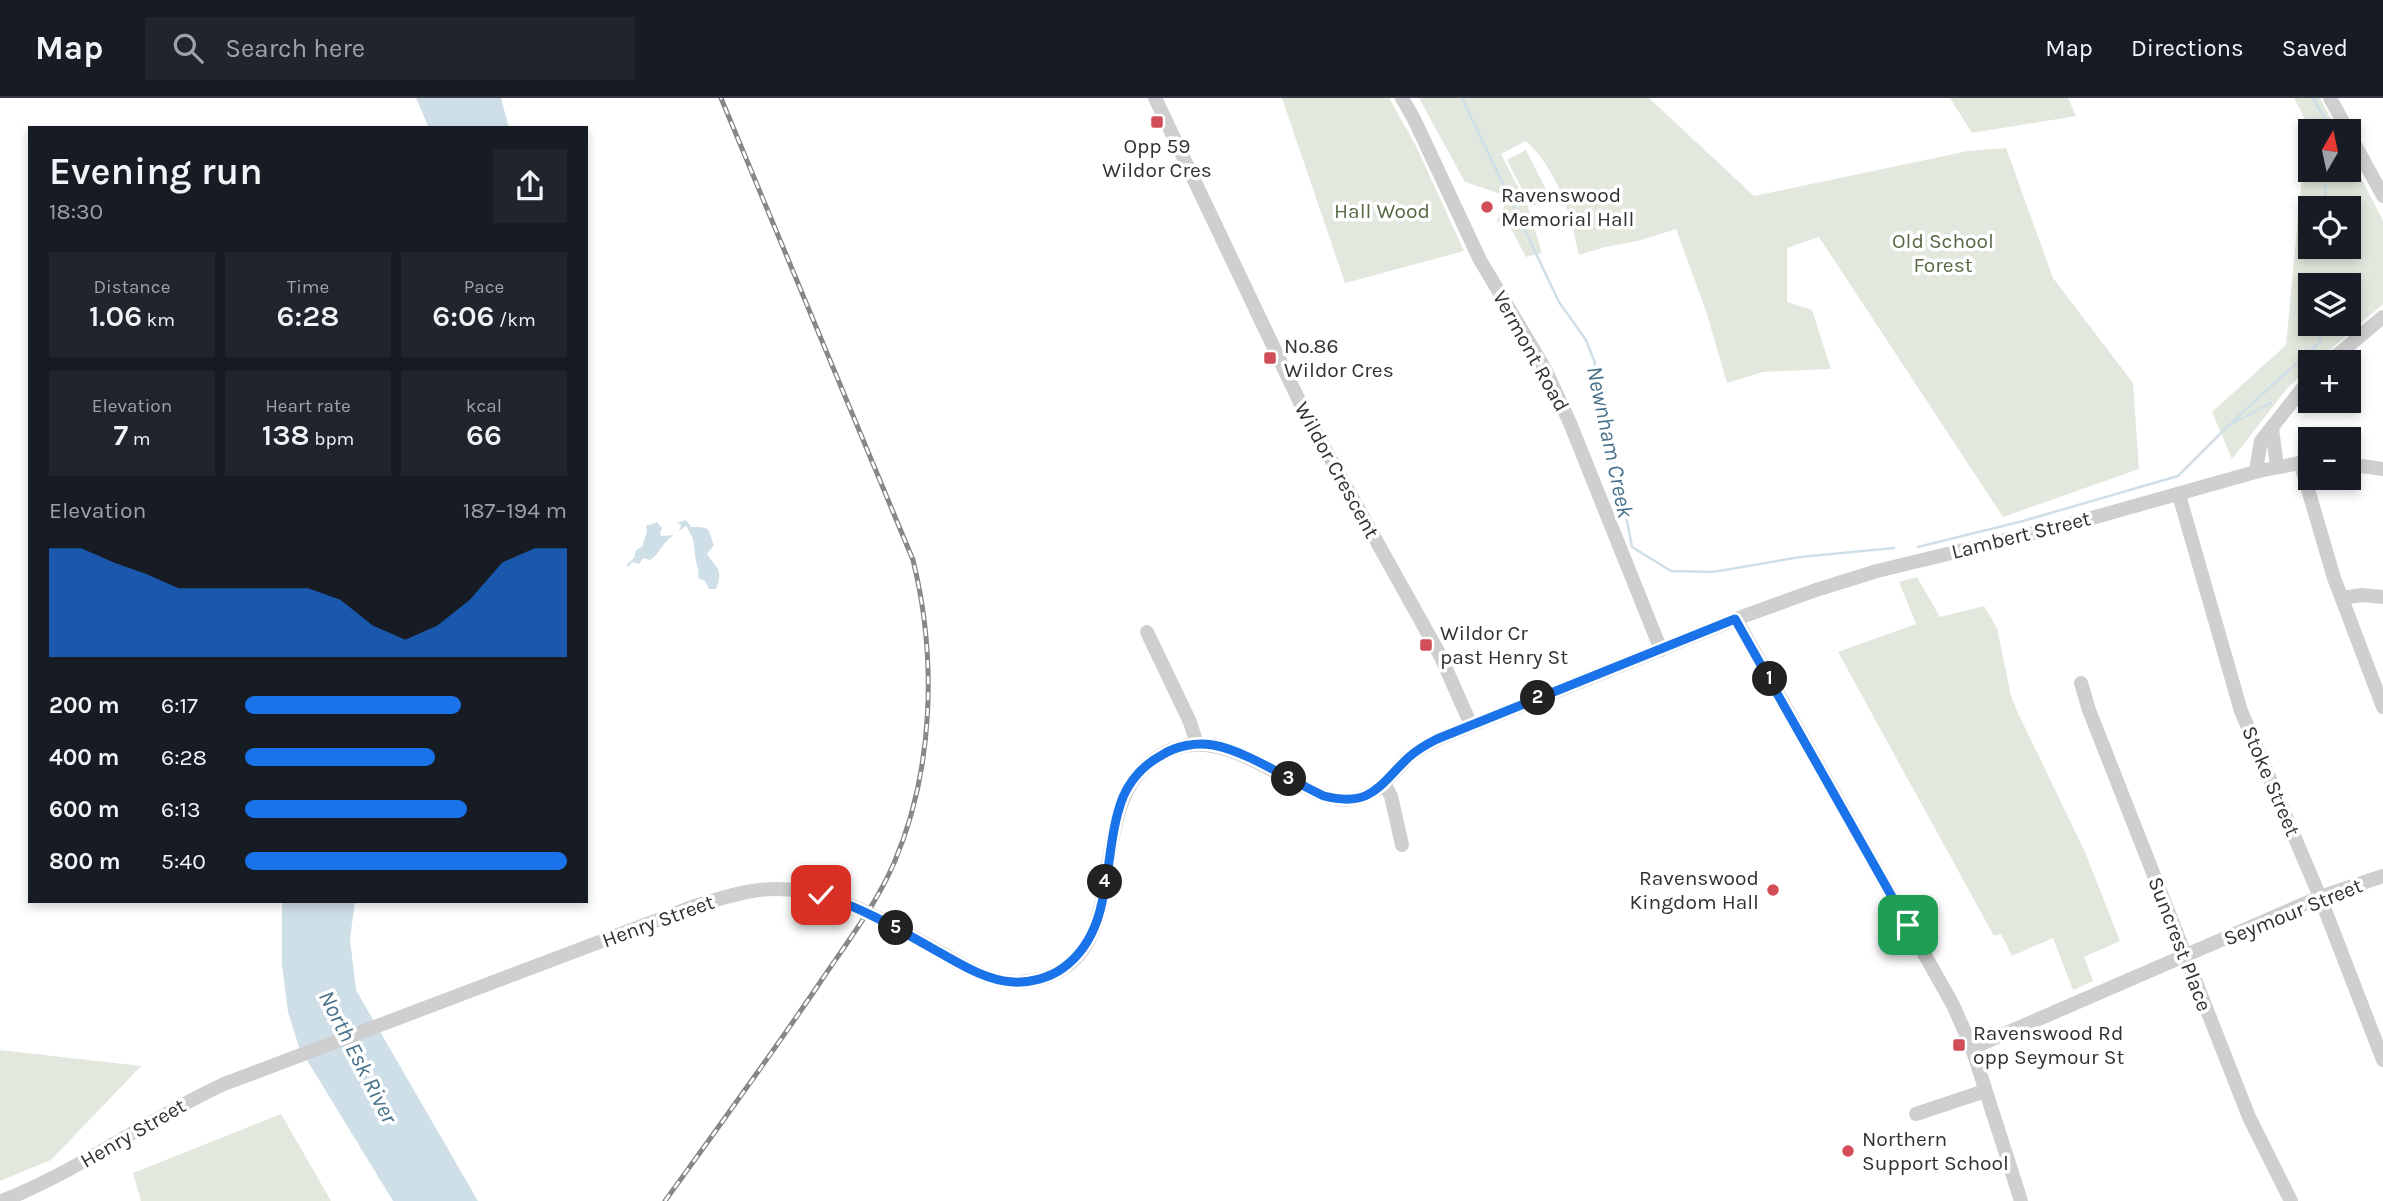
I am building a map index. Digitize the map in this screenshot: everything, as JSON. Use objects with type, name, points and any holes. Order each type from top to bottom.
[{"type":"street","name":"Wildor Crescent","points":[[1154,98],[1305,413],[1440,655],[1471,725]]},
{"type":"street","name":"Vermont Road","points":[[1402,98],[1480,260],[1544,367],[1570,423],[1661,650]]},
{"type":"street","points":[[2330,98],[2341,119]]},
{"type":"street","points":[[2361,156],[2383,196]]},
{"type":"street","points":[[2343,350],[2383,317]]},
{"type":"street","points":[[2259,471],[2256,464],[2261,441],[2298,393]]},
{"type":"street","points":[[2272,429],[2277,466]]},
{"type":"street","name":"Lambert Street","points":[[1735,619],[1877,571],[2067,526],[2277,466],[2298,463]]},
{"type":"street","points":[[2361,466],[2383,469]]},
{"type":"street","points":[[2312,490],[2334,578],[2383,707]]},
{"type":"street","name":"Stoke Street","points":[[2179,495],[2241,711],[2320,897],[2383,1060]]},
{"type":"street","points":[[2342,598],[2362,595],[2383,597]]},
{"type":"street","name":"Henry Street","points":[[2,1201],[59,1176],[198,1096],[250,1073],[692,907],[739,893],[762,890],[805,891],[841,901],[985,976],[1014,982],[1045,977],[1071,962],[1089,939],[1100,909],[1119,810],[1129,786],[1156,758],[1181,747],[1213,745],[1232,751],[1324,796],[1346,800],[1367,795],[1384,784],[1418,749],[1735,619]]},
{"type":"street","points":[[1735,619],[1952,1005],[1972,1048],[2021,1201]]},
{"type":"street","points":[[1147,632],[1190,722],[1197,744]]},
{"type":"street","name":"Suncrest Place","points":[[2081,683],[2089,710],[2249,1117],[2291,1201]]},
{"type":"street","points":[[1384,784],[1391,796],[1402,845]]},
{"type":"street","name":"Seymour Street","points":[[1972,1048],[2320,897],[2383,876]]},
{"type":"street","points":[[1916,1114],[1985,1091]]},
{"type":"green space","name":"Hall Wood","points":[[1282,98],[1389,98],[1417,148],[1464,251],[1345,283]]},
{"type":"green space","name":"Old School Forest","points":[[1419,98],[1649,98],[1754,196],[1968,151],[2006,148],[2053,278],[2133,383],[2139,469],[2003,517],[1819,237],[1787,248],[1787,302],[1812,310],[1831,369],[1763,372],[1727,383],[1706,311],[1676,229],[1579,255],[1561,194],[1547,166],[1526,141],[1501,154],[1528,207],[1542,253],[1526,257],[1507,221],[1496,222],[1506,203],[1501,194],[1465,182]]},
{"type":"green space","points":[[1950,98],[2068,98],[2076,116],[1972,133]]},
{"type":"green space","points":[[2294,98],[2320,98],[2331,119],[2305,119]]},
{"type":"green space","points":[[1526,150],[1550,197],[1531,207],[1507,160]]},
{"type":"green space","points":[[2361,178],[2383,221],[2383,304],[2361,323],[2361,273],[2298,273],[2298,336],[2346,336],[2330,350],[2298,350],[2298,378],[2232,459],[2212,412],[2286,345],[2298,218],[2298,259],[2361,259],[2361,196],[2300,196],[2301,182],[2361,182]]},
{"type":"green space","points":[[1917,577],[1940,617],[1984,606],[1997,628],[2011,696],[2085,852],[2120,941],[2084,957],[2093,981],[2073,990],[2053,938],[2012,956],[2001,934],[1994,936],[1838,652],[1916,624],[1899,582]]},
{"type":"green space","points":[[0,1050],[141,1066],[51,1160],[0,1181]]},
{"type":"green space","points":[[281,1114],[331,1201],[141,1201],[133,1173]]},
{"type":"water","points":[[416,98],[501,98],[508,126],[428,126]]},
{"type":"water","points":[[686,520],[691,527],[706,528],[709,532],[714,545],[707,554],[719,573],[716,589],[709,589],[705,581],[698,578],[692,536],[686,526],[679,531],[681,525],[677,523]]},
{"type":"water","points":[[657,522],[662,528],[661,536],[674,535],[650,560],[643,558],[639,564],[632,562],[628,567],[627,564],[634,558],[636,550],[642,547],[646,525]]},
{"type":"water","name":"North Esk River","points":[[282,903],[355,903],[350,939],[356,990],[478,1201],[393,1201],[299,1047],[288,1012],[282,965]]},
{"type":"waterway","name":"Newnham Creek","points":[[1462,98],[1559,302],[1586,340],[1595,363],[1594,385],[1619,479],[1632,547],[1671,571],[1713,572],[1800,557],[1894,548]]},
{"type":"waterway","points":[[2313,98],[2325,119]]},
{"type":"waterway","points":[[2325,196],[2326,182]]},
{"type":"waterway","points":[[2233,421],[2320,342],[2320,336]]},
{"type":"waterway","name":"Newnham Creek","points":[[1918,547],[2023,521],[2178,476],[2229,425],[2271,403]]},
{"type":"railway","points":[[665,1201],[781,1039],[878,895],[894,863],[917,790],[927,713],[926,635],[913,560],[721,98]]},
{"type":"place","name":"Opp 59 Wildor Cres","points":[[1157,122]]},
{"type":"place","name":"Ravenswood Memorial Hall","points":[[1487,207]]},
{"type":"place","name":"No.86 Wildor Cres","points":[[1270,358]]},
{"type":"place","name":"Wildor Cr past Henry St","points":[[1426,645]]},
{"type":"place","name":"Ravenswood Kingdom Hall","points":[[1773,890]]},
{"type":"place","name":"Ravenswood Rd opp Seymour St","points":[[1959,1045]]},
{"type":"place","name":"Northern Support School","points":[[1848,1151]]},
{"type":"route","points":[[821,895],[859,909],[985,976],[1014,982],[1045,977],[1058,972],[1071,962],[1089,939],[1100,909],[1124,796],[1136,776],[1167,752],[1197,744],[1213,745],[1232,751],[1324,796],[1356,799],[1384,784],[1418,749],[1437,739],[1735,619],[1908,925]]}]
